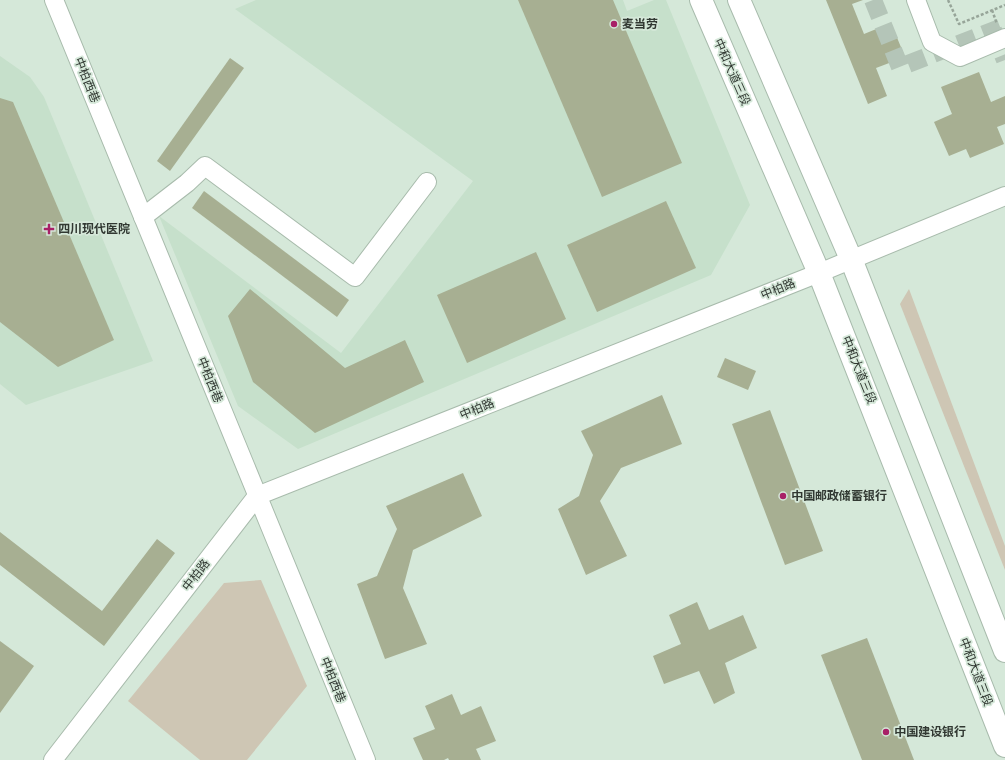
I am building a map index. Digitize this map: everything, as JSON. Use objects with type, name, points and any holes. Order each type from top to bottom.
[{"type":"main road","name":"中和大道三段","points":[[701,0],[819,273],[1005,746]]},
{"type":"main road","points":[[739,0],[851,258],[1005,651]]},
{"type":"street","name":"中柏西巷","points":[[54,0],[366,760]]},
{"type":"street","points":[[916,0],[932,42],[960,57],[1005,38]]},
{"type":"street","points":[[143,217],[187,183],[205,166],[355,276],[427,182]]},
{"type":"street","name":"中柏路","points":[[53,760],[257,496],[819,273],[851,258],[1005,196]]},
{"type":"path","points":[[948,0],[959,24],[1005,5]]},
{"type":"shaded area","points":[[256,0],[623,0],[627,11],[654,0],[666,0],[750,205],[711,275],[298,449],[238,406],[159,216],[341,353],[473,181],[235,9]]},
{"type":"shaded area","name":"四川现代医院","points":[[0,56],[30,77],[44,97],[153,361],[26,405],[0,384]]},
{"type":"shaded area","points":[[909,289],[1005,546],[1005,570],[900,304]]},
{"type":"shaded area","points":[[261,580],[307,686],[247,760],[200,760],[128,701],[224,583]]},
{"type":"building","points":[[518,0],[613,0],[682,163],[602,197]]},
{"type":"building","points":[[826,0],[863,0],[852,4],[864,34],[891,23],[905,57],[876,68],[887,96],[868,104]]},
{"type":"building","points":[[230,58],[244,68],[170,171],[157,161]]},
{"type":"building","points":[[979,72],[991,102],[1005,96],[1005,124],[997,127],[1004,144],[970,158],[966,149],[949,156],[934,122],[952,114],[941,87]]},
{"type":"building","points":[[0,98],[13,102],[114,340],[58,367],[0,322]]},
{"type":"building","points":[[204,191],[349,300],[337,317],[192,208]]},
{"type":"building","points":[[666,201],[696,268],[597,312],[567,245]]},
{"type":"building","points":[[536,252],[566,319],[467,363],[437,295]]},
{"type":"building","points":[[250,289],[345,368],[405,340],[424,382],[315,433],[253,382],[228,316]]},
{"type":"building","points":[[725,358],[756,371],[748,390],[717,377]]},
{"type":"building","points":[[662,395],[682,444],[621,468],[600,501],[627,556],[586,575],[558,509],[579,496],[593,455],[581,431]]},
{"type":"building","points":[[770,410],[823,551],[785,565],[732,424]]},
{"type":"building","points":[[463,473],[482,516],[413,550],[403,588],[427,644],[385,659],[357,584],[377,576],[397,529],[386,506]]},
{"type":"building","points":[[0,532],[102,611],[157,539],[175,553],[104,646],[0,565]]},
{"type":"building","points":[[697,602],[709,630],[743,615],[757,648],[725,663],[735,693],[714,704],[699,671],[664,684],[653,656],[681,644],[669,615]]},
{"type":"building","points":[[867,638],[914,760],[862,760],[821,655]]},
{"type":"building","points":[[0,641],[34,666],[0,713]]},
{"type":"building","points":[[452,694],[461,715],[481,706],[496,741],[476,749],[481,760],[449,760],[448,758],[444,760],[423,760],[413,738],[435,729],[425,706]]},
{"type":"tunnel","points":[[873,0],[900,67],[1005,26]]},
{"type":"tunnel","points":[[993,30],[1005,60]]},
{"type":"place","name":"麦当劳","points":[[614,24]]},
{"type":"place","name":"四川现代医院","points":[[49,229]]},
{"type":"place","name":"中国邮政储蓄银行","points":[[783,496]]},
{"type":"place","name":"中国建设银行","points":[[886,732]]}]
